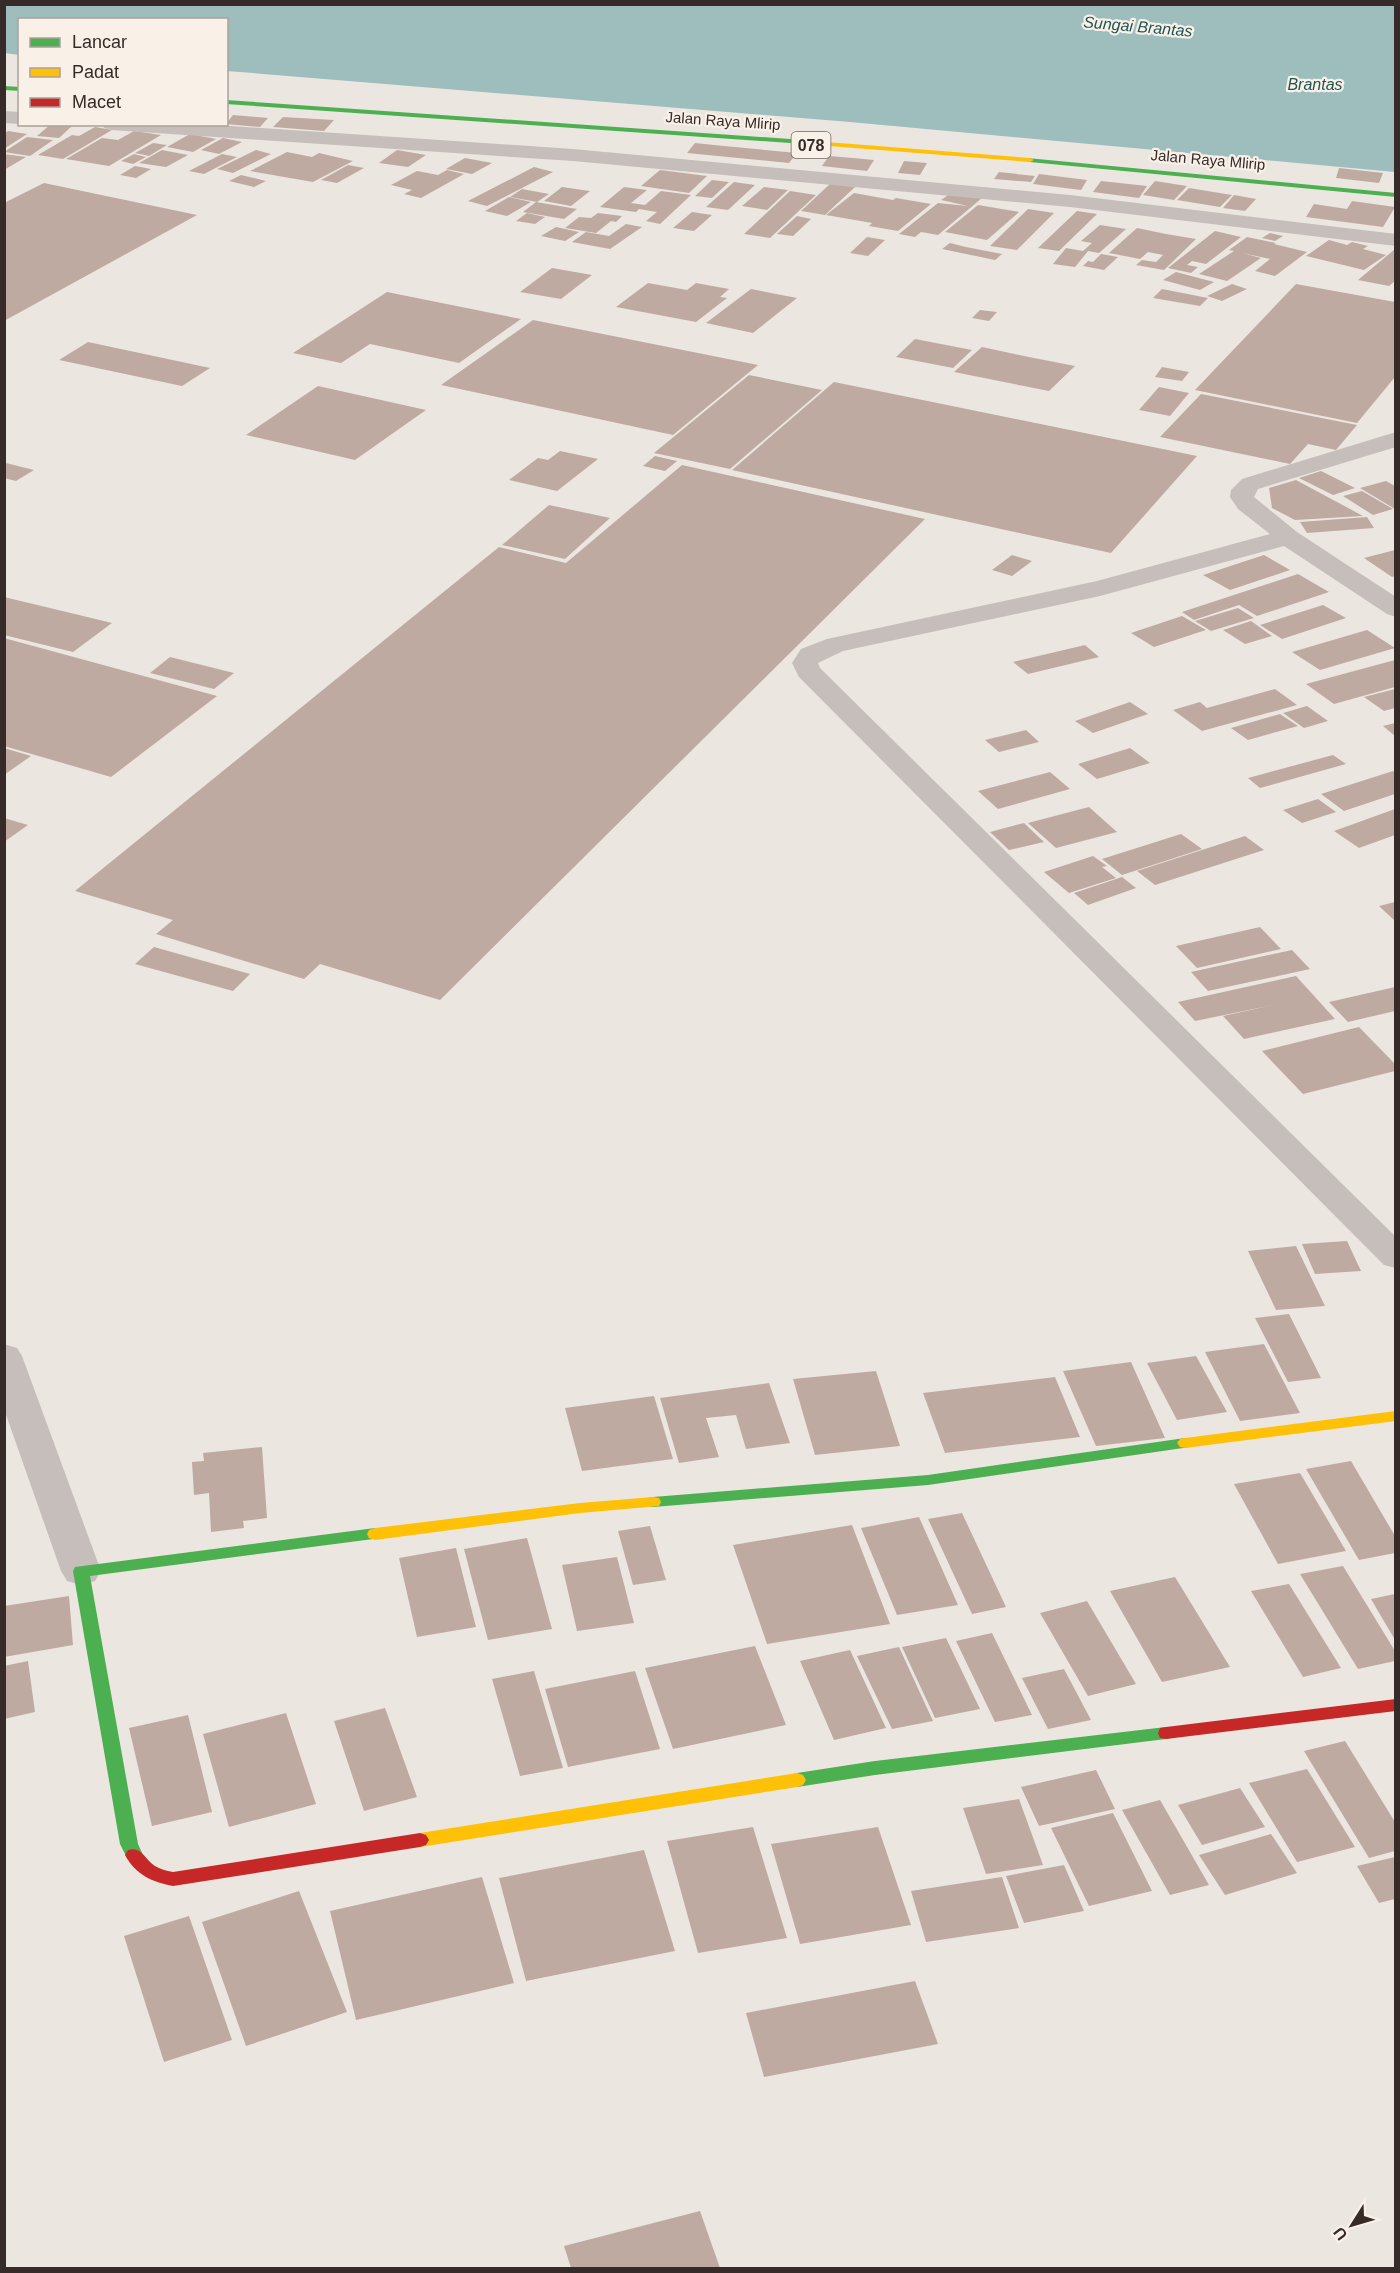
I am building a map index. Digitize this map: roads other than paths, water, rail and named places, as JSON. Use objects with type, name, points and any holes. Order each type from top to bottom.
[{"type":"street","name":"Jalan Raya Mlirip","points":[[228,102],[551,124],[1162,172],[1395,195]]},
{"type":"street","points":[[141,126],[573,155],[1070,201],[1395,240]]},
{"type":"street","points":[[1395,439],[1250,484],[1243,490],[1242,497],[1246,504],[1288,537],[1395,609]]},
{"type":"street","points":[[1288,537],[1100,588],[836,645],[810,655],[805,663],[808,671],[1395,1257]]},
{"type":"street","points":[[4,1356],[81,1571],[129,1844],[136,1861],[144,1870],[158,1877],[173,1879],[875,1768],[1395,1705]]},
{"type":"street","points":[[81,1571],[579,1508],[928,1480],[1271,1430],[1395,1416]]},
{"type":"water","name":"Brantas","points":[[4,5],[1395,5],[1395,172],[850,122],[228,71],[228,18],[18,18],[18,55],[5,53]]},
{"type":"water label","name":"Sungai Brantas","points":[[1138,26]]}]
